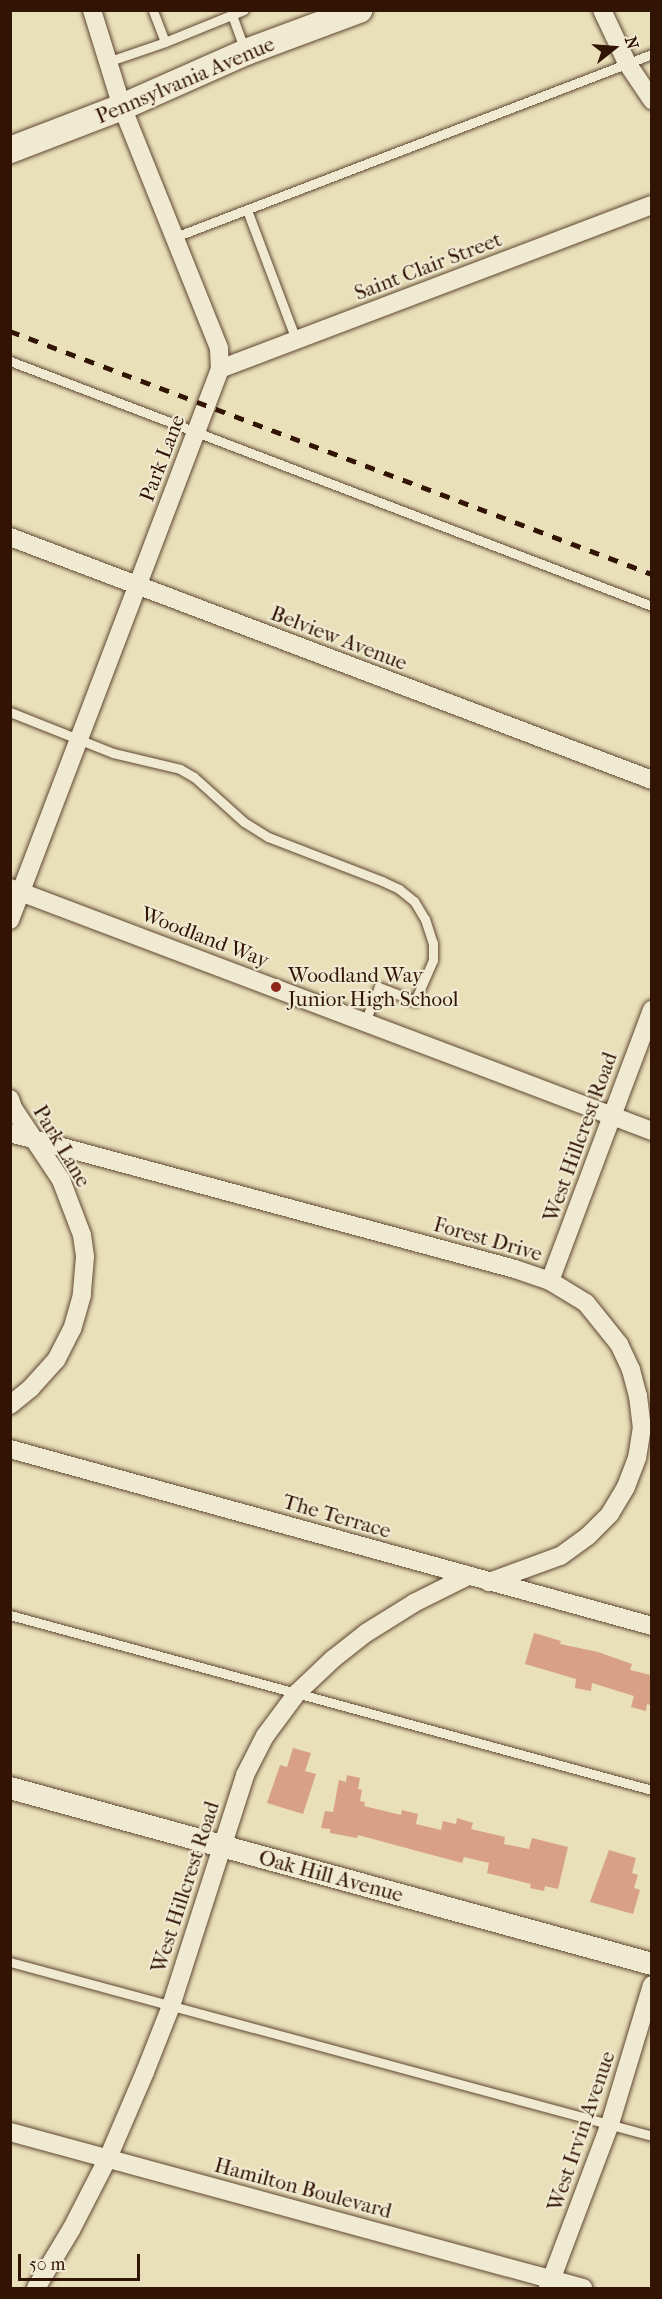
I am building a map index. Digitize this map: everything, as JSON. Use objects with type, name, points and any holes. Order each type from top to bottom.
[{"type":"main road","name":"Pennsylvania Avenue","points":[[10,150],[122,107],[246,52],[359,10]]},
{"type":"street","points":[[92,10],[122,107],[219,348],[220,369]]},
{"type":"street","points":[[602,10],[627,63],[651,100]]},
{"type":"street","name":"Saint Clair Street","points":[[220,369],[651,205]]},
{"type":"street","name":"Park Lane","points":[[10,920],[15,890],[79,738],[220,369]]},
{"type":"street","name":"Belview Avenue","points":[[10,537],[651,780]]},
{"type":"street","name":"Woodland Way","points":[[15,890],[366,1021],[651,1131]]},
{"type":"street","name":"West Hillcrest Road","points":[[550,1281],[651,1010]]},
{"type":"street","name":"Park Lane","points":[[10,1100],[61,1180],[82,1235],[85,1257],[82,1295],[72,1329],[56,1360],[31,1388],[10,1405]]},
{"type":"street","name":"Forest Drive","points":[[10,1133],[550,1281],[586,1303],[619,1344],[631,1370],[638,1396],[642,1427],[636,1458],[626,1487],[610,1514],[588,1536],[560,1556],[489,1582]]},
{"type":"street","name":"The Terrace","points":[[10,1449],[651,1626]]},
{"type":"street","name":"West Hillcrest Road","points":[[36,2289],[72,2228],[108,2158],[171,2006],[245,1775],[265,1736],[297,1693],[333,1659],[366,1633],[414,1603],[468,1576]]},
{"type":"street","name":"Oak Hill Avenue","points":[[10,1788],[651,1964]]},
{"type":"street","name":"West Irvin Avenue","points":[[550,2284],[610,2124],[651,1985]]},
{"type":"street","name":"Hamilton Boulevard","points":[[10,2132],[550,2284],[583,2289]]},
{"type":"lane","points":[[153,10],[165,42]]},
{"type":"lane","points":[[107,62],[165,42],[244,10]]},
{"type":"lane","points":[[232,15],[246,52]]},
{"type":"lane","points":[[175,237],[651,54]]},
{"type":"lane","points":[[247,210],[296,340]]},
{"type":"lane","points":[[10,361],[651,606]]},
{"type":"lane","points":[[10,712],[136,761],[180,769],[194,777],[244,822],[268,837],[382,881],[399,889],[414,901],[425,919],[433,943],[433,960],[415,1001],[379,987],[366,1021]]},
{"type":"lane","points":[[10,1615],[651,1790]]},
{"type":"lane","points":[[10,1962],[651,2136]]},
{"type":"building","points":[[534,1633],[561,1641],[560,1644],[598,1652],[632,1664],[630,1670],[651,1675],[651,1705],[647,1704],[646,1711],[631,1707],[634,1696],[592,1683],[591,1691],[575,1688],[576,1679],[525,1664]]},
{"type":"building","points":[[293,1748],[311,1753],[305,1771],[316,1774],[303,1814],[267,1803],[280,1765],[287,1767]]},
{"type":"building","points":[[347,1775],[360,1778],[358,1789],[362,1790],[360,1801],[365,1802],[364,1806],[401,1815],[402,1810],[418,1814],[416,1824],[441,1830],[443,1821],[456,1824],[457,1818],[473,1823],[471,1829],[505,1837],[504,1844],[529,1849],[532,1838],[568,1847],[558,1889],[545,1886],[544,1891],[530,1888],[531,1884],[487,1873],[489,1863],[464,1857],[462,1863],[358,1835],[357,1838],[330,1833],[330,1829],[321,1828],[325,1811],[333,1812],[339,1780],[346,1782]]},
{"type":"building","points":[[609,1850],[636,1858],[632,1873],[638,1875],[634,1888],[640,1890],[633,1914],[590,1902]]},
{"type":"railway","points":[[10,331],[652,574]]},
{"type":"place","name":"Woodland Way Junior High School","points":[[276,987]]}]
